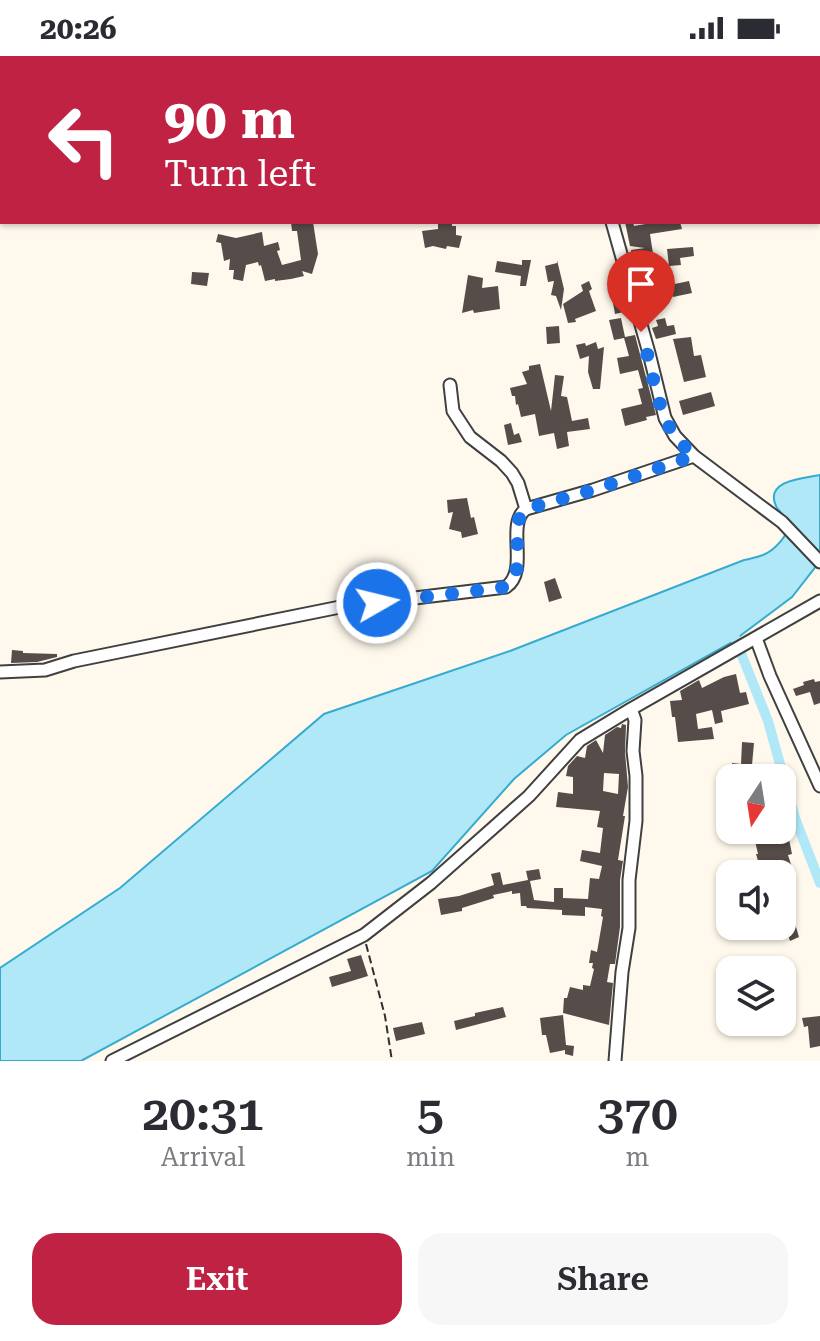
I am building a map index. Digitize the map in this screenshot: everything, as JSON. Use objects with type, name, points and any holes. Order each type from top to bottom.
[{"type":"street","points":[[613,224],[665,418],[675,436],[694,456],[782,522],[820,562]]},
{"type":"street","points":[[450,385],[453,411],[470,437],[512,473],[526,509]]},
{"type":"street","points":[[0,672],[45,670],[74,661],[340,607],[506,587],[514,578],[518,557],[520,513],[694,456]]},
{"type":"street","points":[[112,1061],[364,935],[431,883],[529,796],[580,740],[820,601]]},
{"type":"street","points":[[751,640],[820,786]]},
{"type":"street","points":[[615,1061],[636,821],[635,720],[631,709]]},
{"type":"path","points":[[364,935],[385,1016],[392,1061]]},
{"type":"water","points":[[820,475],[820,561],[792,597],[732,642],[566,735],[514,779],[432,871],[81,1061],[0,1061],[0,968],[120,888],[324,714],[510,651],[763,555],[781,541],[787,531],[786,519],[776,506],[776,491],[796,479]]},
{"type":"building","points":[[291,224],[313,224],[318,254],[312,274],[302,271],[304,276],[265,281],[258,262],[246,265],[243,281],[233,279],[234,270],[229,270],[230,259],[224,261],[221,243],[216,242],[218,234],[236,238],[262,232],[264,246],[278,242],[280,250],[277,251],[282,265],[301,260],[297,231],[292,231]]},
{"type":"building","points":[[438,224],[456,226],[456,235],[462,236],[459,248],[425,248],[422,231],[438,229]]},
{"type":"building","points":[[625,224],[681,224],[682,229],[650,234],[655,267],[642,268],[640,258],[632,259],[631,250],[645,248],[630,246]]},
{"type":"building","points":[[693,247],[694,256],[680,258],[681,265],[669,266],[667,249]]},
{"type":"building","points":[[522,260],[531,260],[526,286],[520,286],[521,276],[495,272],[497,261],[522,265]]},
{"type":"building","points":[[557,260],[564,289],[561,310],[556,296],[551,295],[554,281],[548,282],[545,266],[557,263]]},
{"type":"building","points":[[192,272],[209,273],[207,286],[191,284]]},
{"type":"building","points":[[468,275],[483,278],[482,288],[498,286],[500,309],[462,313]]},
{"type":"building","points":[[589,281],[596,311],[568,323],[563,304],[583,291],[581,285]]},
{"type":"building","points":[[689,281],[692,293],[673,297],[670,285]]},
{"type":"building","points":[[624,294],[628,311],[615,314],[612,297]]},
{"type":"building","points":[[621,318],[625,337],[635,335],[656,415],[625,426],[621,409],[642,404],[638,389],[643,388],[638,370],[620,374],[617,358],[629,356],[624,338],[614,340],[609,320]]},
{"type":"building","points":[[665,318],[667,326],[674,325],[676,334],[656,339],[652,328],[658,326],[656,320]]},
{"type":"building","points":[[559,326],[560,343],[547,344],[546,327]]},
{"type":"building","points":[[691,337],[694,356],[701,355],[706,377],[684,382],[673,339]]},
{"type":"building","points":[[596,342],[598,349],[604,347],[600,389],[593,389],[588,372],[589,356],[580,359],[576,345],[585,343],[586,346]]},
{"type":"building","points":[[540,364],[551,411],[555,375],[564,376],[561,396],[567,397],[572,421],[588,418],[590,429],[567,432],[569,446],[557,449],[554,433],[539,436],[535,414],[521,417],[515,396],[512,396],[510,388],[527,384],[522,372],[529,370],[529,366]]},
{"type":"building","points":[[711,392],[715,406],[683,415],[679,401]]},
{"type":"building","points":[[511,423],[514,435],[519,433],[522,442],[508,445],[504,425]]},
{"type":"building","points":[[467,498],[478,534],[462,538],[461,532],[449,529],[453,512],[448,513],[447,500]]},
{"type":"building","points":[[555,578],[562,598],[549,602],[544,582]]},
{"type":"building","points":[[12,650],[57,654],[57,657],[11,663]]},
{"type":"building","points":[[736,674],[740,693],[746,692],[749,704],[721,711],[723,722],[715,724],[712,710],[696,714],[698,729],[712,727],[714,739],[678,742],[670,701],[682,700],[680,691],[699,680],[702,688]]},
{"type":"building","points":[[814,679],[815,682],[820,681],[820,703],[814,705],[810,692],[796,696],[793,689]]},
{"type":"building","points":[[622,724],[626,725],[628,787],[618,860],[623,861],[620,927],[615,964],[610,964],[607,982],[613,983],[609,1025],[563,1013],[564,998],[567,998],[570,987],[583,990],[583,985],[590,986],[594,969],[593,963],[589,963],[591,950],[597,952],[602,909],[585,907],[585,916],[562,915],[562,910],[527,908],[521,906],[520,893],[512,894],[512,891],[493,895],[494,898],[462,908],[462,911],[441,915],[438,899],[494,885],[491,874],[500,872],[503,885],[528,880],[526,871],[539,869],[541,879],[530,881],[534,900],[554,902],[554,888],[563,888],[563,898],[588,899],[590,878],[599,879],[602,866],[580,861],[582,850],[600,853],[603,828],[597,827],[600,811],[556,807],[558,792],[573,794],[573,777],[566,776],[568,766],[577,756],[585,758],[587,746],[596,740],[603,753],[605,735],[617,727],[621,728]],"holes":[[[604,773],[619,774],[618,794],[603,791]]]},
{"type":"building","points":[[742,742],[754,743],[752,764],[741,764]]},
{"type":"building","points":[[756,844],[790,844],[792,854],[788,855],[790,860],[758,860]]},
{"type":"building","points":[[361,955],[368,976],[332,987],[329,977],[351,971],[347,959]]},
{"type":"building","points":[[503,1007],[506,1017],[456,1030],[454,1021]]},
{"type":"building","points":[[563,1015],[566,1045],[574,1046],[573,1056],[565,1054],[565,1050],[550,1053],[546,1035],[542,1035],[540,1018]]},
{"type":"building","points":[[820,1016],[820,1046],[810,1048],[808,1026],[804,1027],[802,1018]]},
{"type":"building","points":[[422,1022],[425,1034],[396,1041],[393,1028]]},
{"type":"waterway","points":[[731,628],[768,721],[795,818],[820,883]]},
{"type":"route","points":[[377,603],[506,587],[514,578],[518,557],[520,513],[694,456],[675,436],[665,418],[641,332]]}]
